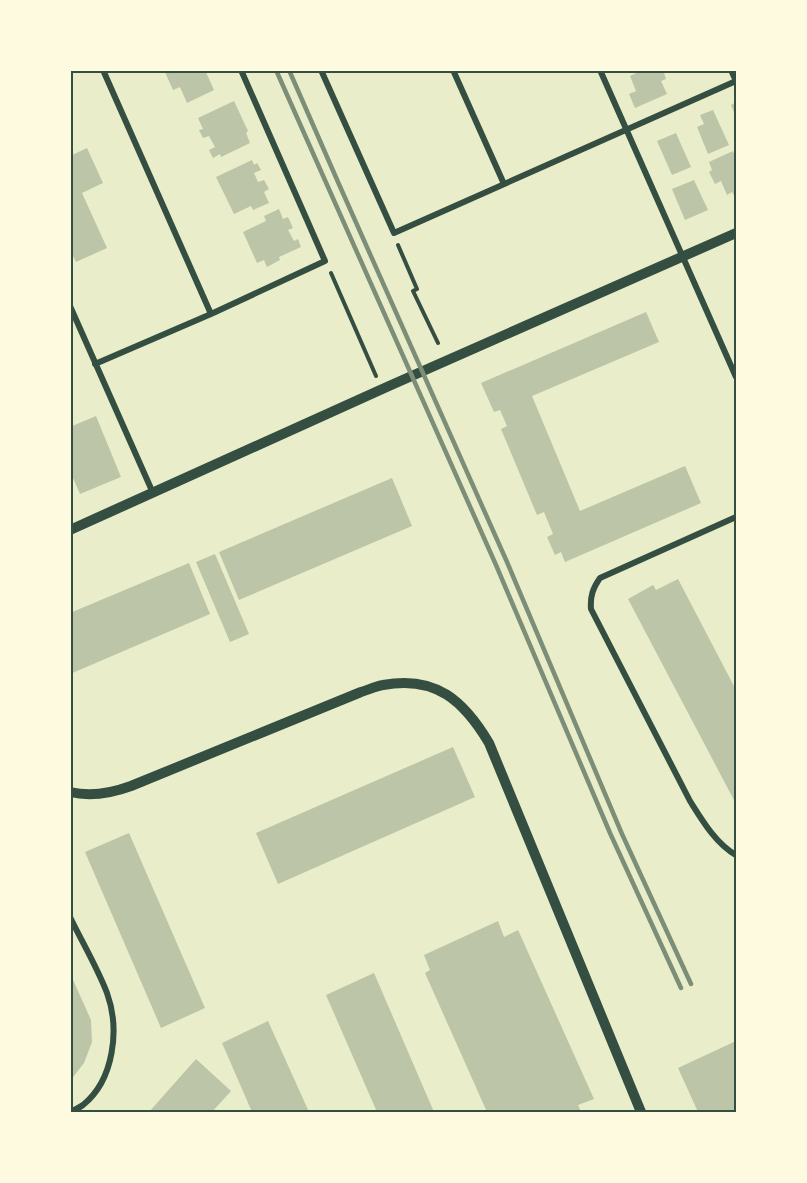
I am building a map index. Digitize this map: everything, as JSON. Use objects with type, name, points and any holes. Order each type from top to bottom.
[{"type":"street","points":[[103,70],[211,314]]},
{"type":"street","points":[[96,364],[325,261],[241,70]]},
{"type":"street","points":[[321,70],[394,233],[735,81],[731,70]]},
{"type":"street","points":[[453,70],[504,184]]},
{"type":"street","points":[[600,70],[736,377]]},
{"type":"street","points":[[70,530],[440,363],[736,233]]},
{"type":"street","points":[[70,306],[153,494]]},
{"type":"street","points":[[736,517],[600,578],[591,598],[591,609],[690,801],[706,826],[736,855]]},
{"type":"street","points":[[70,792],[94,794],[114,792],[382,685],[405,683],[428,686],[447,694],[464,707],[489,744],[640,1113]]},
{"type":"street","points":[[70,917],[107,994],[113,1018],[113,1048],[106,1072],[96,1090],[82,1106],[70,1112]]},
{"type":"path","points":[[394,233],[417,289],[413,291],[438,344]]},
{"type":"path","points":[[325,261],[385,388]]},
{"type":"building","points":[[164,70],[200,70],[201,72],[205,70],[214,90],[187,103],[180,87],[173,90]]},
{"type":"building","points":[[643,70],[663,70],[666,79],[661,81],[667,94],[635,108],[629,94],[636,91],[630,76]]},
{"type":"building","points":[[234,101],[248,131],[246,133],[250,143],[221,157],[220,154],[213,158],[209,150],[215,147],[209,136],[203,138],[199,130],[203,129],[198,118]]},
{"type":"building","points":[[736,102],[736,117],[731,105]]},
{"type":"building","points":[[713,110],[729,145],[708,154],[697,127],[704,124],[700,115]]},
{"type":"building","points":[[676,133],[691,167],[672,175],[657,141]]},
{"type":"building","points":[[87,148],[103,183],[82,193],[107,248],[76,262],[70,250],[70,156]]},
{"type":"building","points":[[733,151],[736,159],[736,194],[732,192],[727,195],[721,181],[715,184],[709,172],[712,170],[709,162]]},
{"type":"building","points":[[252,160],[254,165],[257,163],[261,170],[254,173],[258,182],[264,180],[269,189],[264,192],[269,203],[253,210],[251,206],[234,214],[216,177]]},
{"type":"building","points":[[694,180],[708,210],[685,220],[672,189]]},
{"type":"building","points":[[279,209],[283,219],[288,217],[293,228],[288,230],[294,241],[298,239],[301,247],[279,257],[280,260],[267,267],[264,260],[257,263],[243,232],[266,221],[264,216]]},
{"type":"building","points":[[646,312],[659,342],[532,396],[580,511],[685,466],[701,503],[565,562],[561,552],[555,555],[547,537],[553,534],[544,512],[537,515],[501,429],[507,426],[500,410],[494,412],[481,383]]},
{"type":"building","points":[[96,416],[121,477],[80,494],[70,471],[70,427]]},
{"type":"building","points":[[392,478],[412,526],[239,600],[219,552]]},
{"type":"building","points":[[215,554],[249,634],[230,642],[196,562]]},
{"type":"building","points":[[189,563],[210,614],[70,674],[70,613]]},
{"type":"building","points":[[678,579],[736,690],[735,802],[628,599],[653,585],[656,590]]},
{"type":"building","points":[[453,747],[475,797],[278,884],[256,833]]},
{"type":"building","points":[[129,833],[205,1008],[161,1028],[85,852]]},
{"type":"building","points":[[498,921],[504,937],[518,930],[594,1099],[578,1105],[581,1112],[487,1112],[425,973],[430,970],[424,955]]},
{"type":"building","points":[[70,973],[91,1020],[92,1042],[84,1063],[70,1081]]},
{"type":"building","points":[[374,973],[434,1112],[377,1112],[326,995]]},
{"type":"building","points":[[268,1021],[309,1112],[252,1112],[222,1043]]},
{"type":"building","points":[[736,1041],[736,1112],[698,1112],[678,1068]]},
{"type":"building","points":[[196,1059],[231,1091],[212,1112],[149,1112]]},
{"type":"railway","points":[[276,70],[496,565],[610,833],[681,988]]},
{"type":"railway","points":[[289,70],[507,562],[622,834],[691,984]]}]
